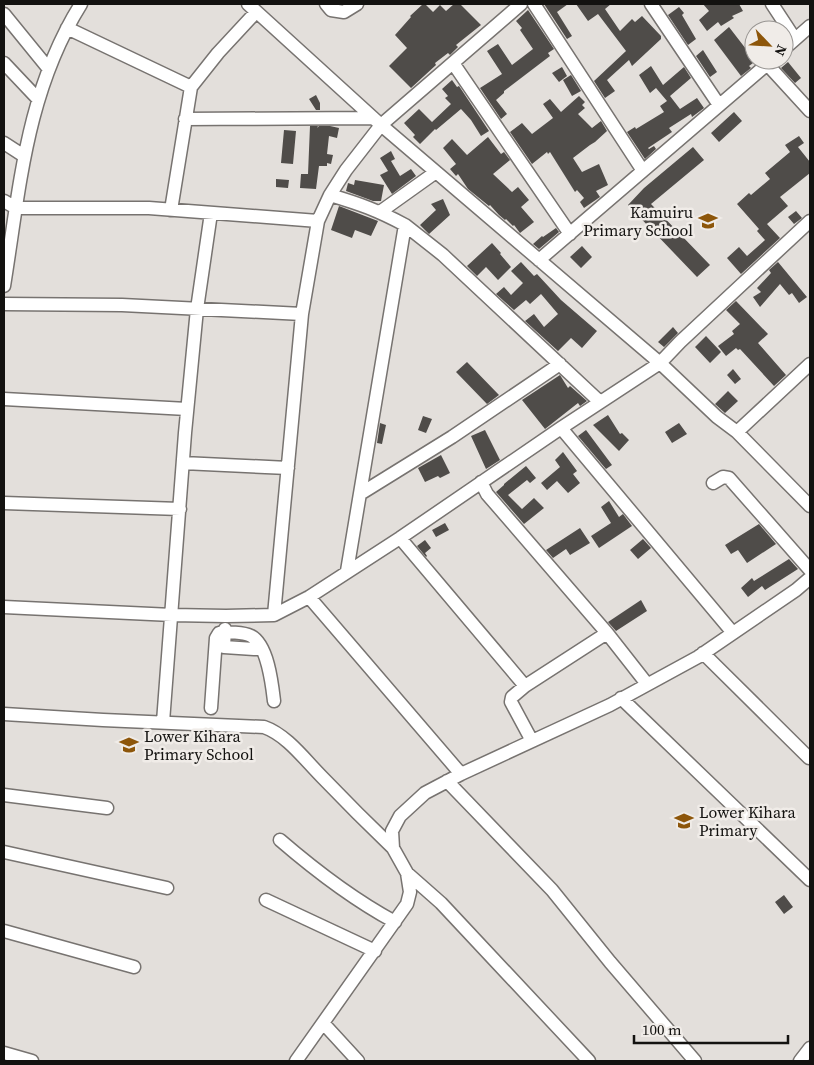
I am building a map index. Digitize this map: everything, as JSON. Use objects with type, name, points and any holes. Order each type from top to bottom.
[{"type":"street","points":[[326,4],[332,10],[344,12],[357,4]]},
{"type":"street","points":[[274,615],[302,314],[318,221],[330,196],[377,121],[453,62],[521,4]]},
{"type":"street","points":[[534,4],[643,171]]},
{"type":"street","points":[[651,4],[719,105]]},
{"type":"street","points":[[772,4],[795,39],[810,26]]},
{"type":"street","points":[[4,286],[24,156],[38,99],[48,68],[78,5]]},
{"type":"street","points":[[171,210],[190,87],[252,8],[377,121],[660,363],[717,417],[738,432],[810,506]]},
{"type":"street","points":[[4,14],[48,68]]},
{"type":"street","points":[[67,28],[190,87]]},
{"type":"street","points":[[453,62],[570,234]]},
{"type":"street","points":[[4,63],[38,99]]},
{"type":"street","points":[[539,260],[760,70]]},
{"type":"street","points":[[776,70],[810,111]]},
{"type":"street","points":[[185,119],[377,121]]},
{"type":"street","points":[[4,143],[24,156]]},
{"type":"street","points":[[380,212],[436,172]]},
{"type":"street","points":[[330,196],[364,205],[404,225],[443,255],[600,402]]},
{"type":"street","points":[[4,202],[16,208],[149,208],[318,221]]},
{"type":"street","points":[[163,722],[187,409],[197,309],[211,212]]},
{"type":"street","points":[[4,607],[172,615],[274,615],[308,597],[400,538],[660,363],[680,342],[810,221]]},
{"type":"street","points":[[348,571],[404,225]]},
{"type":"street","points":[[4,304],[122,305],[302,314]]},
{"type":"street","points":[[360,494],[452,437],[560,364]]},
{"type":"street","points":[[738,432],[810,364]]},
{"type":"street","points":[[4,398],[187,409]]},
{"type":"street","points":[[561,428],[733,633]]},
{"type":"street","points":[[183,462],[288,468]]},
{"type":"street","points":[[713,483],[723,477],[729,478],[810,570]]},
{"type":"street","points":[[481,482],[487,494],[607,633],[647,684]]},
{"type":"street","points":[[4,502],[180,509]]},
{"type":"street","points":[[400,538],[526,686]]},
{"type":"street","points":[[394,848],[392,831],[400,816],[425,793],[621,698],[703,653],[796,590],[810,578]]},
{"type":"street","points":[[308,597],[461,774]]},
{"type":"street","points":[[225,633],[226,616]]},
{"type":"street","points":[[210,708],[216,638],[220,633],[252,636],[256,640],[269,666],[274,701]]},
{"type":"street","points":[[532,741],[512,702],[512,697],[607,633]]},
{"type":"street","points":[[703,653],[809,758]]},
{"type":"street","points":[[621,698],[810,880]]},
{"type":"street","points":[[4,714],[254,726],[272,730],[291,746],[394,848],[407,873],[410,892],[407,904],[324,1024],[296,1061]]},
{"type":"street","points":[[447,781],[552,890],[610,962],[695,1061]]},
{"type":"street","points":[[4,795],[107,808]]},
{"type":"street","points":[[280,840],[304,861],[360,901],[395,922]]},
{"type":"street","points":[[4,852],[167,888]]},
{"type":"street","points":[[407,873],[440,903],[589,1061]]},
{"type":"street","points":[[266,900],[375,951]]},
{"type":"street","points":[[4,931],[134,967]]},
{"type":"street","points":[[324,1024],[358,1061]]},
{"type":"street","points":[[800,1061],[810,1048]]},
{"type":"street","points":[[4,1053],[32,1061]]},
{"type":"building","points":[[423,4],[433,12],[440,5],[446,11],[454,4],[460,4],[481,25],[456,45],[458,47],[450,55],[448,53],[435,63],[436,65],[411,88],[389,66],[407,48],[395,35],[410,16]]},
{"type":"building","points":[[544,4],[568,4],[557,12],[572,36],[567,39]]},
{"type":"building","points":[[576,4],[611,4],[605,9],[620,31],[632,19],[635,22],[642,16],[661,36],[661,39],[632,66],[629,60],[607,80],[615,91],[605,98],[594,81],[626,51],[598,14],[588,21]]},
{"type":"building","points":[[703,4],[739,4],[743,11],[732,16],[734,18],[721,26],[718,22],[707,31],[699,20],[709,11]]},
{"type":"building","points":[[679,7],[684,13],[682,15],[696,39],[688,45],[668,15]]},
{"type":"building","points":[[528,10],[554,49],[548,53],[550,56],[504,91],[496,100],[507,114],[501,119],[480,88],[502,74],[487,51],[498,44],[512,65],[533,49],[516,21]]},
{"type":"building","points":[[729,27],[744,46],[744,70],[748,70],[741,76],[714,40]]},
{"type":"building","points":[[703,50],[717,72],[710,77],[696,56]]},
{"type":"building","points":[[651,66],[663,85],[684,67],[691,78],[670,96],[680,109],[697,98],[704,108],[692,117],[691,114],[669,128],[672,132],[648,148],[654,146],[656,149],[645,159],[627,132],[635,127],[636,129],[664,112],[660,106],[667,101],[656,88],[650,93],[639,75]]},
{"type":"building","points":[[562,67],[567,76],[559,82],[552,73]]},
{"type":"building","points":[[794,69],[801,78],[795,83],[783,70]]},
{"type":"building","points":[[571,75],[581,91],[572,96],[563,80]]},
{"type":"building","points":[[452,80],[457,87],[459,86],[489,131],[481,136],[461,109],[435,129],[420,144],[404,123],[419,109],[432,122],[451,104],[445,98],[448,96],[442,89]]},
{"type":"building","points":[[316,95],[320,103],[320,110],[316,110],[309,99]]},
{"type":"building","points":[[579,96],[585,102],[582,105],[585,108],[578,114],[592,128],[601,121],[607,131],[573,158],[582,172],[599,164],[608,185],[596,191],[600,197],[584,208],[580,202],[584,198],[577,190],[575,192],[550,152],[548,154],[547,152],[532,164],[510,132],[522,123],[532,134],[553,118],[543,104],[550,99],[561,112]]},
{"type":"building","points":[[734,112],[742,121],[719,142],[711,133]]},
{"type":"building","points":[[310,126],[318,126],[317,128],[319,126],[330,126],[339,128],[337,138],[329,136],[327,154],[333,155],[331,164],[327,163],[327,166],[319,166],[316,189],[300,188],[301,174],[308,174]]},
{"type":"building","points":[[284,130],[296,131],[293,164],[281,163]]},
{"type":"building","points":[[799,136],[804,143],[798,147],[810,162],[810,173],[780,197],[788,206],[767,224],[780,238],[741,274],[727,258],[739,247],[747,256],[765,240],[757,231],[759,229],[737,204],[749,193],[751,195],[770,179],[765,173],[790,152],[785,145]]},
{"type":"building","points":[[488,137],[501,154],[504,152],[510,160],[493,174],[512,192],[518,187],[529,200],[521,207],[534,222],[520,233],[514,225],[505,220],[490,205],[468,189],[458,174],[456,176],[450,169],[456,164],[443,148],[452,139],[467,155]]},
{"type":"building","points":[[693,147],[704,160],[651,204],[710,265],[697,277],[628,205],[644,188]]},
{"type":"building","points":[[391,151],[395,159],[391,161],[400,176],[411,169],[416,176],[392,194],[380,175],[388,171],[380,158]]},
{"type":"building","points":[[276,179],[289,180],[288,188],[276,187]]},
{"type":"building","points":[[355,180],[384,185],[381,201],[373,201],[346,191],[348,183],[354,185]]},
{"type":"building","points":[[443,199],[450,215],[429,234],[420,225],[436,210],[431,204]]},
{"type":"building","points":[[339,206],[378,221],[371,236],[355,230],[352,238],[331,230]]},
{"type":"building","points":[[796,211],[802,218],[794,224],[788,217]]},
{"type":"building","points":[[556,228],[559,232],[539,249],[533,244],[542,236]]},
{"type":"building","points":[[492,243],[511,267],[498,280],[486,267],[477,276],[467,266]]},
{"type":"building","points":[[582,246],[592,257],[581,268],[570,257]]},
{"type":"building","points":[[521,262],[534,276],[537,274],[561,300],[597,331],[582,348],[571,338],[558,351],[525,321],[534,314],[544,327],[558,314],[541,294],[530,304],[526,300],[514,310],[496,294],[504,287],[511,295],[523,283],[511,271]]},
{"type":"building","points":[[778,262],[807,297],[799,303],[792,293],[789,295],[780,284],[760,307],[753,297],[761,292],[757,288],[771,273],[769,270]]},
{"type":"building","points":[[736,301],[768,334],[758,343],[786,375],[774,386],[740,349],[736,348],[726,356],[718,346],[734,334],[732,331],[740,324],[726,310]]},
{"type":"building","points":[[673,327],[678,333],[664,347],[658,342]]},
{"type":"building","points":[[706,336],[721,352],[710,363],[695,347]]},
{"type":"building","points":[[467,362],[499,395],[487,404],[456,372]]},
{"type":"building","points":[[733,369],[741,379],[735,384],[727,375]]},
{"type":"building","points":[[560,375],[568,388],[570,386],[587,401],[580,406],[578,403],[545,429],[522,400]]},
{"type":"building","points":[[728,391],[738,401],[725,413],[715,404]]},
{"type":"building","points":[[608,415],[620,434],[622,433],[629,440],[619,451],[593,425]]},
{"type":"building","points":[[423,416],[432,419],[426,433],[418,430]]},
{"type":"building","points":[[380,423],[386,425],[382,444],[377,443]]},
{"type":"building","points":[[679,423],[687,434],[672,443],[665,432]]},
{"type":"building","points":[[485,430],[500,460],[486,469],[471,436]]},
{"type":"building","points":[[586,430],[612,465],[606,469],[578,436]]},
{"type":"building","points":[[563,452],[577,471],[573,474],[580,483],[568,493],[557,481],[547,490],[541,483],[560,467],[555,460]]},
{"type":"building","points":[[441,455],[450,473],[425,482],[418,468]]},
{"type":"building","points":[[526,466],[536,478],[530,483],[527,480],[508,495],[522,509],[534,498],[544,508],[524,524],[496,492]]},
{"type":"building","points":[[609,501],[619,517],[623,514],[632,526],[599,548],[591,536],[611,523],[601,507]]},
{"type":"building","points":[[445,523],[449,530],[436,537],[432,530]]},
{"type":"building","points":[[759,524],[776,544],[747,563],[738,550],[731,554],[725,545]]},
{"type":"building","points":[[580,528],[590,543],[570,555],[566,549],[553,558],[546,550]]},
{"type":"building","points":[[643,539],[651,548],[638,559],[630,550]]},
{"type":"building","points":[[425,540],[431,548],[425,553],[426,557],[417,546]]},
{"type":"building","points":[[789,559],[798,569],[765,590],[762,586],[748,597],[741,588],[752,578],[754,581]]},
{"type":"building","points":[[641,600],[647,611],[616,631],[608,622]]},
{"type":"building","points":[[784,895],[793,907],[784,914],[775,902]]},
{"type":"place","name":"Kamuiru Primary School","points":[[708,221]]},
{"type":"place","name":"Lower Kihara Primary School","points":[[129,745]]},
{"type":"place","name":"Lower Kihara Primary","points":[[684,821]]}]
